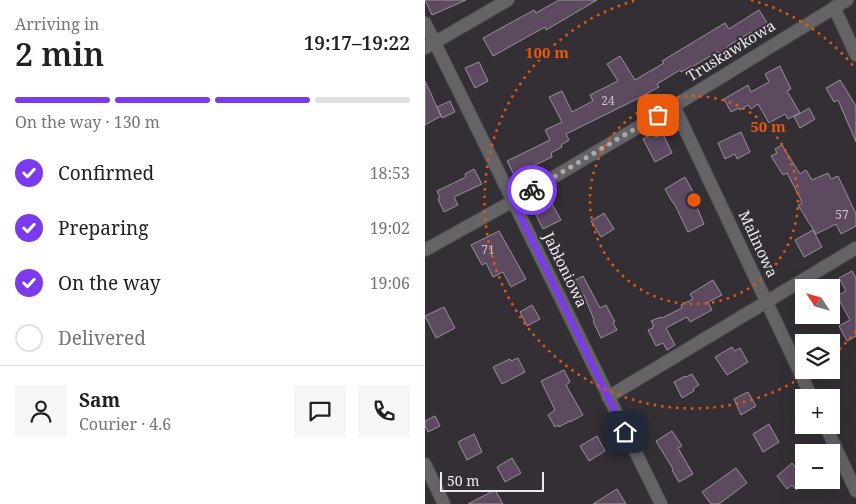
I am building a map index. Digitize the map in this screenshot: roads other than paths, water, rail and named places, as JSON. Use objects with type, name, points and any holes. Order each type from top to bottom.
[{"type":"street","points":[[430,46],[508,0]]},
{"type":"street","name":"Truskawkowa","points":[[425,250],[675,106],[847,0]]},
{"type":"street","points":[[834,7],[856,55]]},
{"type":"street","name":"Jabłoniowa","points":[[425,23],[430,46],[513,201],[661,504]]},
{"type":"street","name":"Malinowa","points":[[675,106],[808,389]]},
{"type":"street","points":[[608,397],[856,248]]},
{"type":"street","points":[[829,434],[856,491]]},
{"type":"street","points":[[425,464],[444,504]]}]
